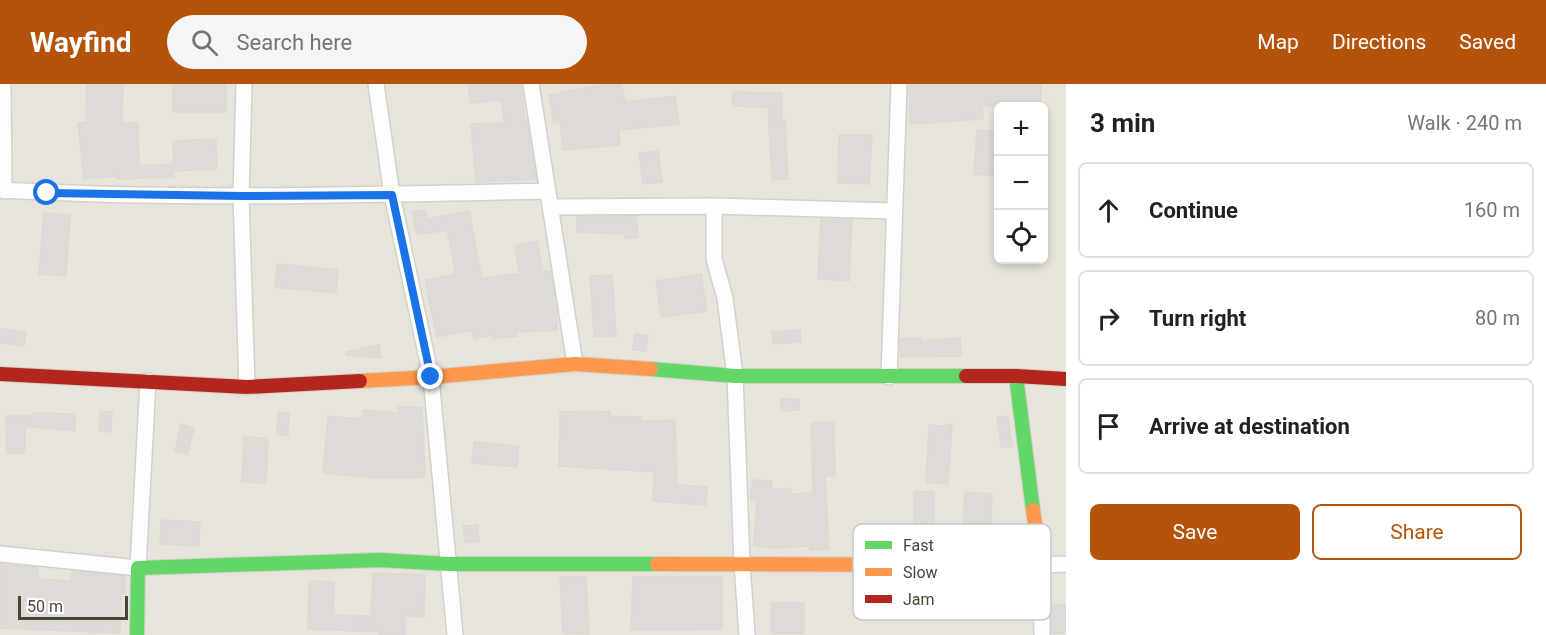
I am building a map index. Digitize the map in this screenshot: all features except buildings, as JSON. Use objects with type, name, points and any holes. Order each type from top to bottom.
[{"type":"street","points":[[3,84],[2,190],[241,196],[547,191]]},
{"type":"street","points":[[244,84],[241,196],[247,387]]},
{"type":"street","points":[[376,84],[392,195],[431,377],[455,635]]},
{"type":"street","points":[[531,84],[575,364]]},
{"type":"street","points":[[889,377],[899,84]]},
{"type":"street","points":[[550,207],[714,206],[894,211]]},
{"type":"street","points":[[714,206],[714,259],[725,297],[735,376],[747,635]]},
{"type":"street","points":[[0,374],[247,387],[431,377],[575,364],[735,376],[1016,376],[1066,379]]},
{"type":"street","points":[[1016,376],[1034,524]]},
{"type":"street","points":[[137,635],[138,568],[148,381]]},
{"type":"street","points":[[0,554],[138,568],[380,560],[449,564],[853,564]]},
{"type":"street","points":[[1051,565],[1066,564]]},
{"type":"street","points":[[1042,620],[1042,635]]},
{"type":"shaded area","points":[[0,84],[1066,84],[1066,635],[0,635]]},
{"type":"traffic: fast","points":[[651,369],[735,376],[966,376]]},
{"type":"traffic: fast","points":[[1016,376],[1033,510]]},
{"type":"traffic: fast","points":[[137,635],[138,568],[380,560],[449,564],[657,564]]},
{"type":"traffic: slow","points":[[360,381],[575,364],[651,369]]},
{"type":"traffic: slow","points":[[1033,510],[1035,524]]},
{"type":"traffic: slow","points":[[657,564],[853,565]]},
{"type":"traffic: jam","points":[[0,374],[247,387],[360,381]]},
{"type":"traffic: jam","points":[[966,376],[1066,379]]},
{"type":"route","points":[[47,193],[241,196],[392,195],[431,377]]}]
